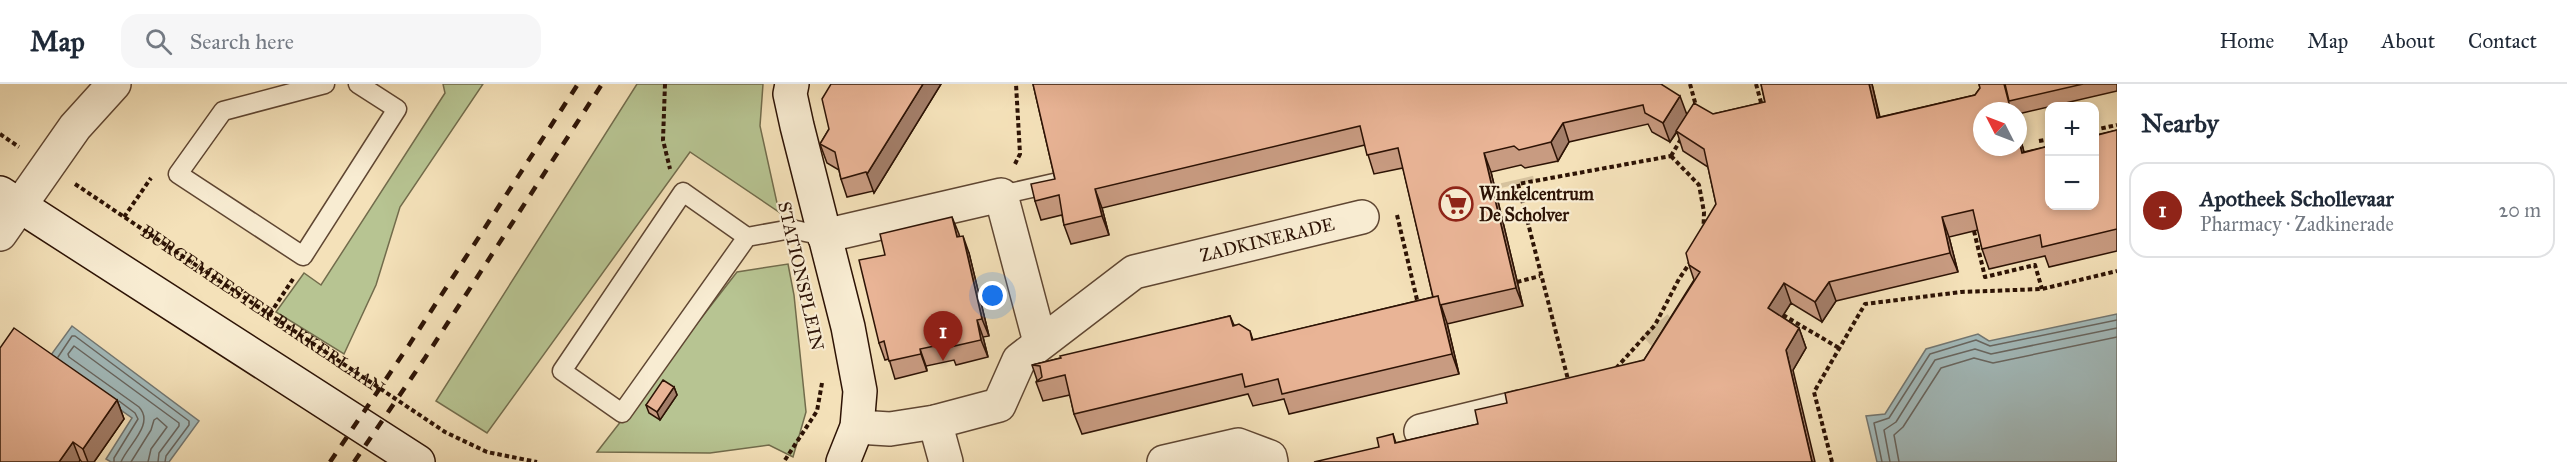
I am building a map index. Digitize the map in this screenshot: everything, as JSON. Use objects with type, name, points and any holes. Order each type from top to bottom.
[{"type":"street","points":[[0,234],[10,199],[47,165],[75,127],[114,84]]},
{"type":"street","name":"STATIONSPLEIN","points":[[792,84],[790,94],[796,126],[848,327],[860,392],[857,427],[843,462]]},
{"type":"street","points":[[824,236],[1001,195],[1040,342]]},
{"type":"street","points":[[10,199],[418,462]]},
{"type":"street","name":"ZADKINERADE","points":[[857,427],[890,429],[934,422],[999,405],[1019,360],[1134,272],[1362,217]]},
{"type":"street","points":[[1422,431],[1548,400]]},
{"type":"street","points":[[934,422],[946,462]]},
{"type":"street","points":[[1164,462],[1238,445],[1270,458],[1271,462]]},
{"type":"lane","points":[[325,84],[289,89],[223,111],[178,174],[303,256],[397,109],[358,84]]},
{"type":"lane","points":[[1001,195],[1059,182]]},
{"type":"lane","points":[[747,237],[683,192],[562,371],[622,413],[747,237],[791,229],[824,236]]},
{"type":"path","points":[[663,140],[665,84]]},
{"type":"path","points":[[1001,195],[1020,154],[1016,84]]},
{"type":"path","points":[[1690,84],[1698,113]]},
{"type":"path","points":[[1756,84],[1764,116]]},
{"type":"path","points":[[2099,129],[2117,125]]},
{"type":"path","points":[[1671,156],[1699,185],[1704,212],[1702,243],[1678,279],[1655,325],[1609,376],[1572,395],[1518,184],[1671,156],[1687,130]]},
{"type":"path","name":"BURGEMEESTER BAKKERLAAN","points":[[0,134],[445,432],[487,452],[537,462]]},
{"type":"path","points":[[2039,141],[2045,140]]},
{"type":"path","points":[[124,217],[154,173],[178,174]]},
{"type":"path","points":[[1362,217],[1395,207],[1418,305],[1427,302]]},
{"type":"path","points":[[1974,231],[1985,277],[2035,265],[2042,289]]},
{"type":"path","points":[[270,314],[300,268],[303,256]]},
{"type":"path","points":[[1690,261],[1699,264]]},
{"type":"path","points":[[1832,462],[1814,392],[1865,304],[1961,292],[2042,289],[2117,271]]},
{"type":"path","points":[[1517,282],[1540,276]]},
{"type":"path","points":[[1783,315],[1839,348]]},
{"type":"path","points":[[785,461],[817,411],[824,378]]},
{"type":"green space","points":[[443,84],[483,84],[400,207],[376,285],[344,354],[276,312],[304,273],[321,285],[445,93]]},
{"type":"green space","points":[[637,84],[763,84],[760,126],[779,212],[690,152],[487,433],[436,401]]},
{"type":"green space","points":[[788,264],[794,295],[806,412],[793,457],[769,445],[710,453],[597,452],[737,272]]},
{"type":"water","points":[[2117,314],[2117,462],[1877,462],[1866,416],[1885,414],[1926,349],[1978,334],[1989,341]]},
{"type":"water","points":[[72,326],[199,421],[169,462],[111,462],[106,459],[132,418],[48,359]]},
{"type":"building","points":[[831,84],[923,84],[867,174],[866,172],[841,179],[835,152],[820,144],[829,129],[822,99]]},
{"type":"building","name":"Winkelcentrum De Scholver","points":[[1033,84],[1661,84],[1680,96],[1663,123],[1645,113],[1643,105],[1563,123],[1551,142],[1519,150],[1514,146],[1484,153],[1516,288],[1440,305],[1438,296],[1433,297],[1398,148],[1367,155],[1360,126],[1095,189],[1102,216],[1064,225],[1059,195],[1035,201],[1031,184],[1055,179]]},
{"type":"building","points":[[1761,84],[1869,84],[1877,118],[1975,95],[1980,88],[1979,84],[2004,84],[2009,102],[1973,102],[1973,156],[2027,156],[2027,152],[2045,147],[2045,210],[2099,210],[2099,135],[2117,130],[2117,229],[2042,247],[2040,235],[1982,249],[1973,210],[1942,217],[1950,253],[1829,282],[1815,302],[1784,283],[1768,308],[1799,328],[1786,350],[1812,462],[1314,462],[1379,447],[1377,438],[1393,434],[1395,443],[1478,424],[1475,410],[1507,403],[1505,393],[1644,360],[1700,272],[1689,265],[1686,253],[1716,204],[1704,149],[1676,131],[1694,103],[1713,114],[1765,102]]},
{"type":"building","points":[[2005,84],[2083,84],[2009,101]]},
{"type":"building","points":[[952,217],[957,237],[963,236],[982,319],[977,320],[981,340],[950,347],[949,343],[920,349],[921,354],[889,361],[884,341],[879,343],[859,260],[885,255],[880,234]]},
{"type":"building","points":[[1438,296],[1452,354],[1282,394],[1278,379],[1245,387],[1242,374],[1074,414],[1065,375],[1036,382],[1042,377],[1040,366],[1032,365],[1061,358],[1060,356],[1230,316],[1233,326],[1239,324],[1250,331],[1252,340]]},
{"type":"building","points":[[14,328],[117,400],[83,449],[73,442],[59,462],[0,462],[0,348]]},
{"type":"building","points":[[663,380],[674,387],[657,412],[646,405]]},
{"type":"tunnel","points":[[1495,84],[1518,184]]},
{"type":"tunnel","points":[[1655,325],[1673,346],[1702,462]]},
{"type":"railway","points":[[330,462],[409,345],[578,84]]},
{"type":"railway","points":[[354,462],[425,358],[602,84]]},
{"type":"place","name":"Winkelcentrum De Scholver","points":[[1456,204]]},
{"type":"place","name":"Apotheek Schollevaar","points":[[943,361]]}]
